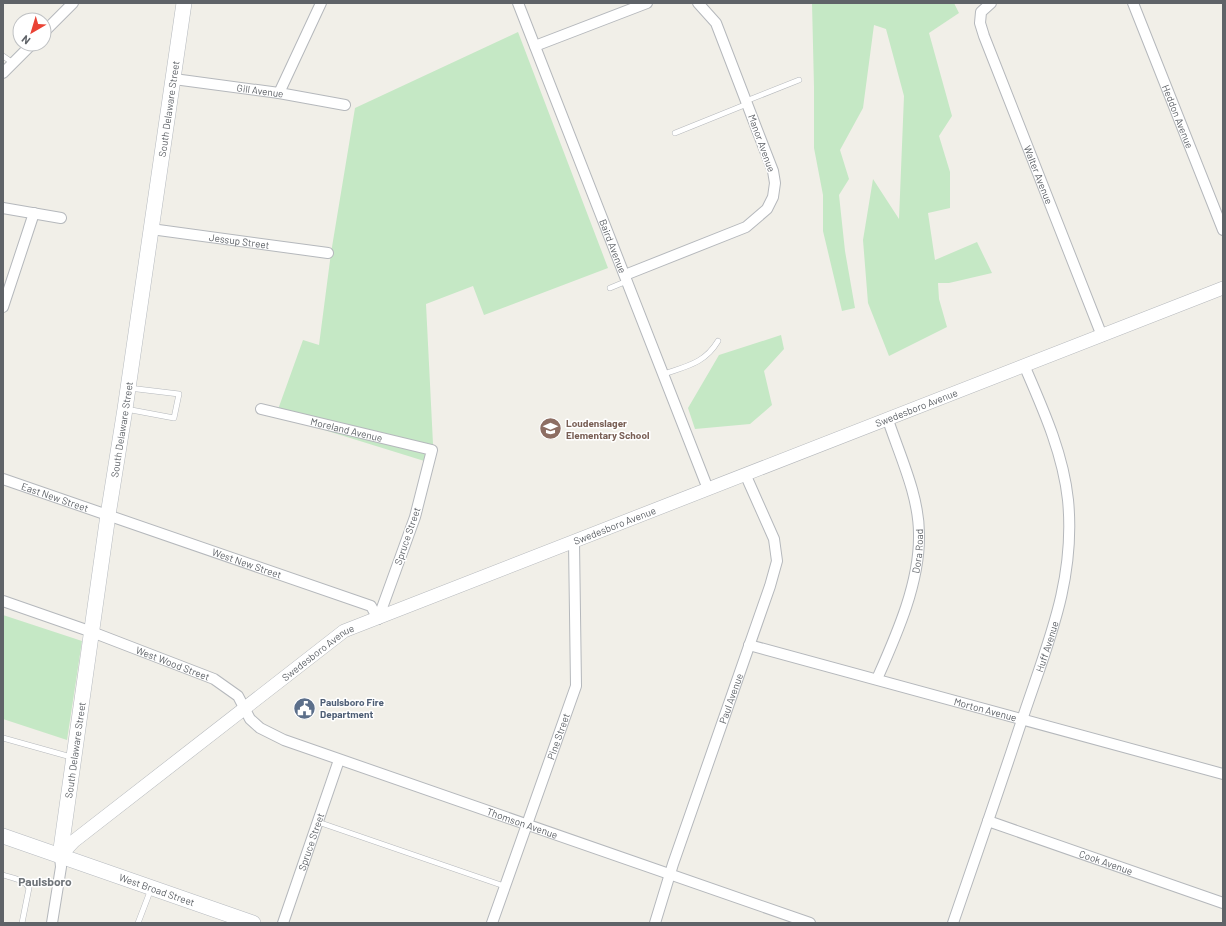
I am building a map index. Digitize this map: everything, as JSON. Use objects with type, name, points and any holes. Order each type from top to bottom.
[{"type":"main road","name":"South Delaware Street","points":[[60,856],[108,515],[174,79],[184,3]]},
{"type":"main road","name":"West Broad Street","points":[[3,836],[151,888],[228,919],[253,923]]},
{"type":"street","points":[[52,24],[73,3]]},
{"type":"street","points":[[279,93],[321,3]]},
{"type":"street","name":"Baird Avenue","points":[[518,3],[708,489]]},
{"type":"street","points":[[535,46],[647,3]]},
{"type":"street","name":"Manor Avenue","points":[[626,278],[746,227],[767,209],[773,197],[775,183],[773,172],[747,103],[716,23],[698,3]]},
{"type":"street","name":"Walter Avenue","points":[[991,3],[981,12],[980,23],[984,36],[1102,336]]},
{"type":"street","name":"Heddon Avenue","points":[[1133,3],[1223,230]]},
{"type":"street","points":[[3,73],[24,52]]},
{"type":"street","name":"Gill Avenue","points":[[174,79],[279,93],[345,105]]},
{"type":"street","points":[[3,208],[61,218]]},
{"type":"street","points":[[3,307],[34,213]]},
{"type":"street","name":"Jessup Street","points":[[151,229],[328,253]]},
{"type":"street","name":"Swedesboro Avenue","points":[[60,856],[74,841],[344,631],[708,489],[746,476],[1223,288]]},
{"type":"street","name":"Huff Avenue","points":[[953,923],[1022,720],[1052,638],[1061,604],[1067,569],[1070,540],[1068,499],[1062,470],[1050,430],[1024,366]]},
{"type":"street","name":"Moreland Avenue","points":[[262,409],[432,450]]},
{"type":"street","name":"Dora Road","points":[[877,680],[905,607],[915,570],[919,534],[916,507],[888,420]]},
{"type":"street","name":"Spruce Street","points":[[378,619],[415,516],[432,450]]},
{"type":"street","name":"Paul Avenue","points":[[655,923],[670,874],[770,586],[777,561],[774,539],[746,476]]},
{"type":"street","name":"East New Street","points":[[3,479],[108,515]]},
{"type":"street","name":"West New Street","points":[[108,515],[371,606],[378,619]]},
{"type":"street","name":"Pine Street","points":[[492,923],[576,686],[574,542]]},
{"type":"street","name":"West Wood Street","points":[[3,601],[92,632],[214,679],[226,686],[238,696],[245,708]]},
{"type":"street","name":"Morton Avenue","points":[[749,645],[1223,774]]},
{"type":"street","name":"Thomson Avenue","points":[[245,708],[250,719],[260,728],[284,740],[810,923]]},
{"type":"street","name":"Spruce Street","points":[[283,923],[339,760]]},
{"type":"street","name":"Cook Avenue","points":[[988,821],[1223,903]]},
{"type":"street","points":[[52,923],[61,867],[60,856]]},
{"type":"lane","points":[[3,56],[13,63]]},
{"type":"lane","points":[[675,134],[799,80]]},
{"type":"lane","points":[[610,288],[626,278]]},
{"type":"lane","points":[[664,374],[704,358],[712,352],[718,340]]},
{"type":"lane","points":[[125,409],[174,418],[179,394],[128,388]]},
{"type":"lane","points":[[3,738],[74,758]]},
{"type":"lane","points":[[318,822],[504,886]]},
{"type":"lane","points":[[3,875],[21,880],[27,884],[29,888],[22,923]]},
{"type":"lane","points":[[138,923],[151,888]]},
{"type":"green space","points":[[812,3],[954,3],[959,13],[929,33],[952,116],[939,136],[950,172],[950,208],[928,213],[935,260],[977,242],[992,273],[949,283],[938,283],[939,299],[947,327],[889,356],[868,303],[863,240],[873,179],[899,219],[904,96],[886,29],[874,25],[863,108],[840,150],[849,179],[839,195],[845,251],[855,308],[842,311],[823,231],[823,195],[814,148]]},
{"type":"green space","points":[[518,32],[608,268],[484,315],[473,286],[426,304],[434,464],[276,415],[303,340],[319,345],[331,253],[355,108]]},
{"type":"green space","points":[[781,335],[784,349],[764,371],[772,405],[750,424],[695,429],[688,408],[719,355]]},
{"type":"green space","points":[[3,615],[82,641],[67,740],[3,719]]},
{"type":"place","name":"Loudenslager Elementary School","points":[[550,429]]},
{"type":"place","name":"Paulsboro Fire Department","points":[[304,708]]},
{"type":"district","name":"Paulsboro","points":[[45,882]]}]
